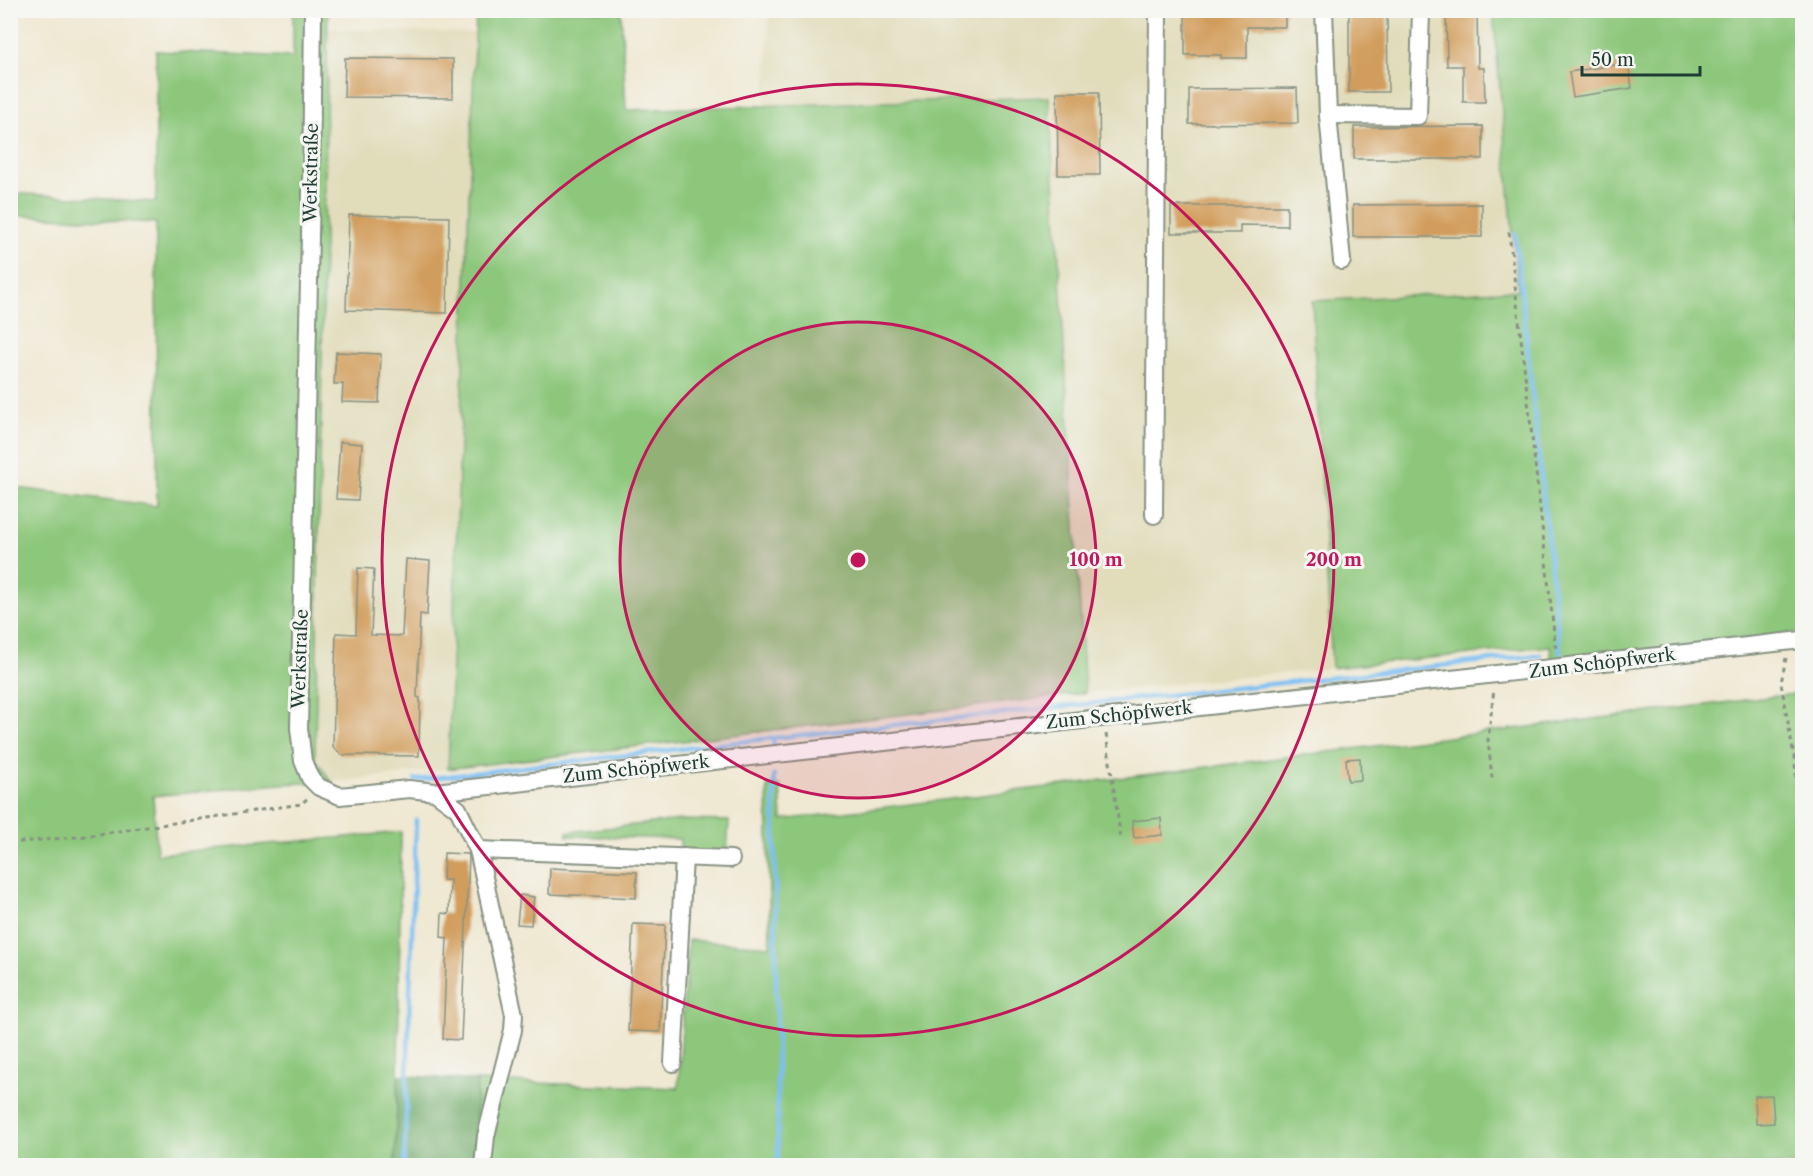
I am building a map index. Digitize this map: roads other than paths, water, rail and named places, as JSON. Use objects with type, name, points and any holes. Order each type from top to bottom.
[{"type":"street","name":"Werkstraße","points":[[313,10],[298,728],[303,761],[310,778],[319,787],[340,796],[409,789],[435,792]]},
{"type":"street","points":[[1154,514],[1158,10]]},
{"type":"street","points":[[1324,10],[1328,115],[1342,261]]},
{"type":"street","points":[[1328,115],[1418,116],[1421,10]]},
{"type":"street","name":"Zum Schöpfwerk","points":[[435,792],[1795,641]]},
{"type":"street","points":[[435,792],[458,809],[478,850],[514,1015],[513,1030],[486,1136],[483,1166]]},
{"type":"street","points":[[478,850],[731,859]]},
{"type":"street","points":[[673,1063],[684,857]]},
{"type":"waterway","points":[[1515,234],[1560,653]]},
{"type":"waterway","points":[[774,746],[773,738],[1540,655]]},
{"type":"waterway","points":[[415,780],[773,738]]},
{"type":"waterway","points":[[774,775],[778,1166]]},
{"type":"waterway","points":[[404,1166],[416,820]]}]
